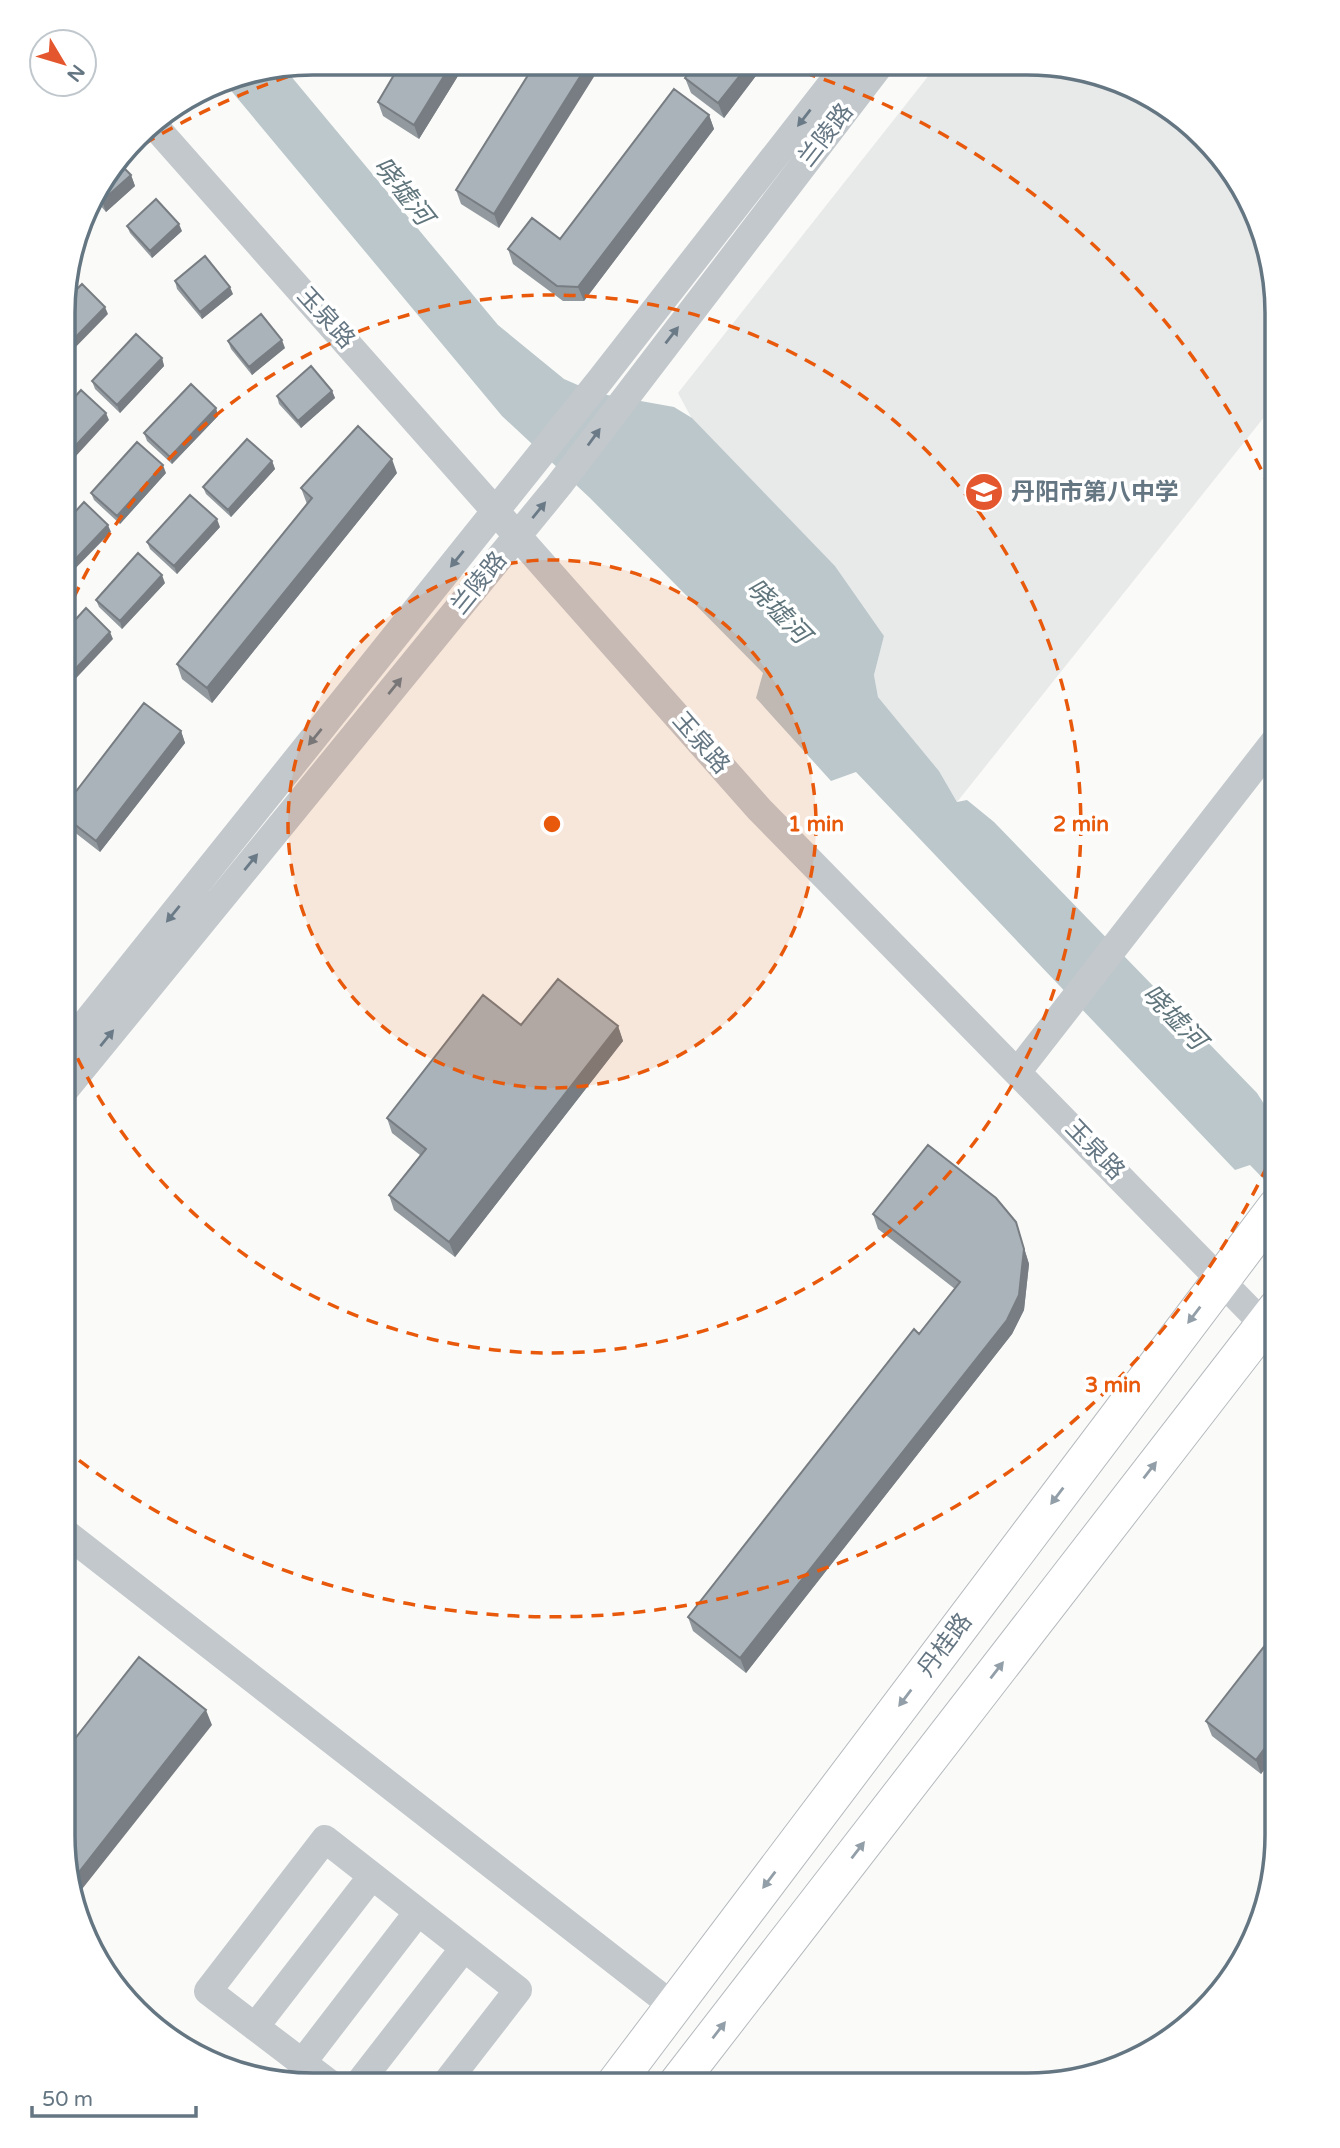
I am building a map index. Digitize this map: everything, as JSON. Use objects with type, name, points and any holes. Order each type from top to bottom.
[{"type":"main road","name":"丹桂路","points":[[623,2073],[1264,1223]]},
{"type":"main road","points":[[686,2073],[1264,1333]]},
{"type":"street","name":"兰陵路","points":[[75,1035],[601,379],[838,75]]},
{"type":"street","name":"兰陵路","points":[[75,1078],[559,485],[872,75]]},
{"type":"street","name":"玉泉路","points":[[160,131],[759,809],[1220,1279],[1264,1317]]},
{"type":"street","points":[[1018,1072],[1136,916],[1265,754]]},
{"type":"street","points":[[75,1540],[673,2006]]},
{"type":"street","points":[[316,2073],[208,1991],[325,1839],[518,1990],[454,2073]]},
{"type":"street","points":[[255,2027],[372,1876]]},
{"type":"street","points":[[302,2063],[418,1912]]},
{"type":"street","points":[[367,2073],[464,1948]]},
{"type":"shaded area","name":"丹阳市第八中学","points":[[929,75],[1058,77],[1118,93],[1146,107],[1172,124],[1216,168],[1247,222],[1257,252],[1265,313],[1265,416],[957,802],[939,771],[878,697],[874,675],[884,636],[835,566],[692,419],[678,393]]},
{"type":"water","name":"哓墟河","points":[[291,76],[498,325],[564,379],[596,393],[674,407],[692,418],[835,566],[884,636],[874,675],[878,697],[939,771],[957,802],[967,800],[994,822],[1257,1093],[1264,1105],[1264,1180],[1250,1165],[1235,1170],[856,772],[831,781],[756,698],[763,673],[590,498],[502,416],[231,90]]},
{"type":"building","points":[[394,75],[445,75],[414,125],[378,102]]},
{"type":"building","points":[[528,75],[581,75],[494,214],[456,190]]},
{"type":"building","points":[[687,75],[740,75],[718,103],[685,78]]},
{"type":"building","points":[[674,89],[709,115],[578,287],[557,286],[508,249],[532,218],[560,239]]},
{"type":"building","points":[[124,168],[131,175],[105,199]]},
{"type":"building","points":[[156,199],[179,224],[150,251],[127,226]]},
{"type":"building","points":[[205,256],[230,287],[200,312],[175,281]]},
{"type":"building","points":[[82,284],[105,307],[75,338],[75,313],[77,289]]},
{"type":"building","points":[[261,314],[282,340],[249,367],[228,341]]},
{"type":"building","points":[[136,334],[162,358],[117,405],[92,381]]},
{"type":"building","points":[[311,366],[332,391],[298,421],[277,396]]},
{"type":"building","points":[[191,384],[216,408],[170,457],[144,433]]},
{"type":"building","points":[[81,390],[106,413],[75,446],[75,397]]},
{"type":"building","points":[[358,426],[392,459],[207,688],[177,664],[312,498],[301,488]]},
{"type":"building","points":[[247,439],[272,461],[228,510],[203,487]]},
{"type":"building","points":[[137,442],[163,465],[117,516],[91,493]]},
{"type":"building","points":[[190,495],[217,519],[174,566],[147,542]]},
{"type":"building","points":[[84,502],[108,525],[75,560],[75,512]]},
{"type":"building","points":[[138,553],[162,575],[120,621],[96,600]]},
{"type":"building","points":[[86,608],[110,632],[75,669],[75,620]]},
{"type":"building","points":[[144,703],[181,731],[96,841],[75,825],[75,793]]},
{"type":"building","points":[[558,979],[618,1026],[449,1242],[389,1195],[426,1149],[387,1118],[483,995],[521,1025]]},
{"type":"building","points":[[928,1145],[996,1198],[1016,1222],[1024,1249],[1019,1295],[1007,1320],[740,1658],[688,1617],[914,1329],[919,1334],[960,1282],[873,1214]]},
{"type":"building","points":[[1264,1646],[1264,1749],[1256,1760],[1206,1721]]},
{"type":"building","points":[[139,1657],[206,1710],[78,1873],[75,1835],[75,1739]]},
{"type":"place","name":"丹阳市第八中学","points":[[984,492]]}]
